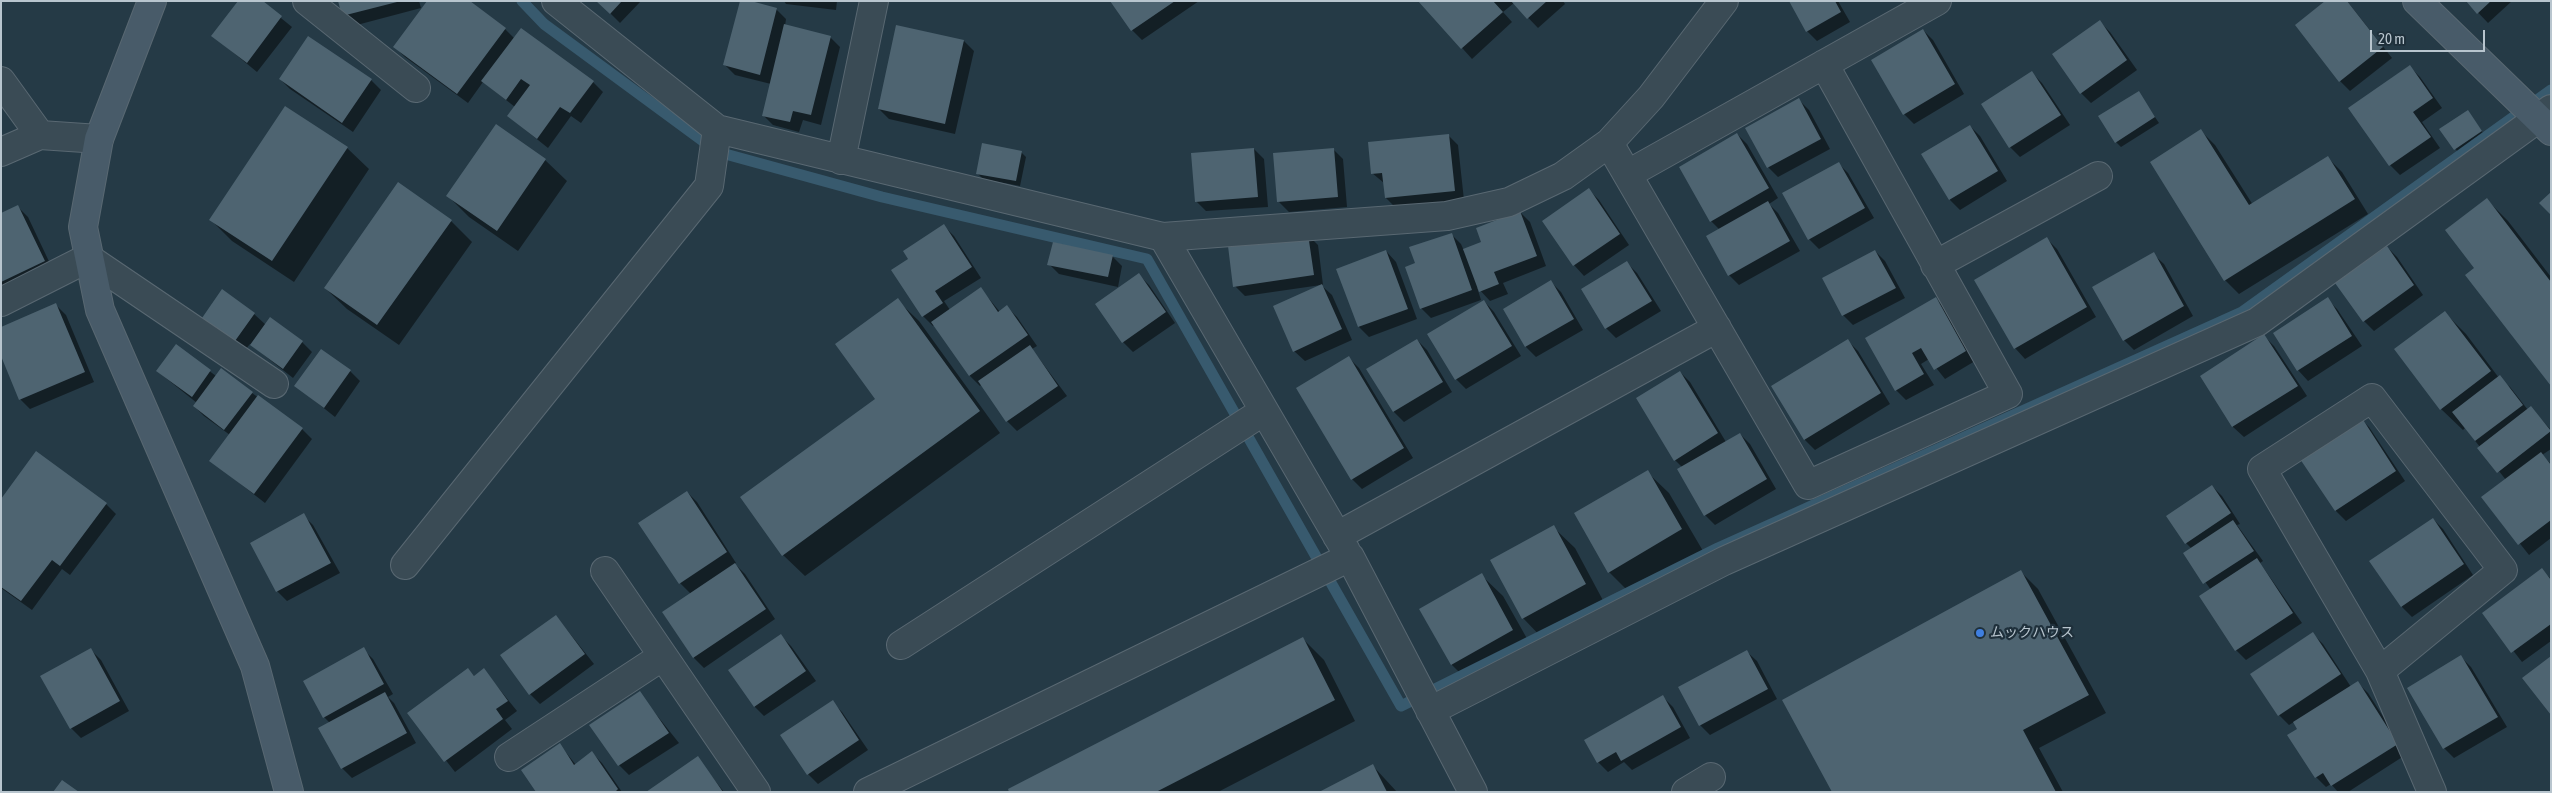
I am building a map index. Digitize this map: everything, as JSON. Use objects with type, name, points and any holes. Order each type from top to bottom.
[{"type":"street","points":[[152,1],[99,139],[83,227],[88,258],[100,310],[255,666],[289,792]]},
{"type":"street","points":[[307,1],[416,88]]},
{"type":"street","points":[[556,1],[717,130],[1163,238],[1447,216],[1509,202],[1563,176],[1609,143],[1651,97],[1724,1]]},
{"type":"street","points":[[841,160],[874,1]]},
{"type":"street","points":[[1628,174],[1937,1]]},
{"type":"street","points":[[1430,711],[1724,561],[2257,322],[2546,119],[2417,1]]},
{"type":"street","points":[[1609,143],[1808,484],[2008,394],[1824,64]]},
{"type":"street","points":[[1,81],[40,135]]},
{"type":"street","points":[[405,565],[709,186],[717,130]]},
{"type":"street","points":[[1,152],[40,135],[99,139]]},
{"type":"street","points":[[1935,265],[2098,176]]},
{"type":"street","points":[[1163,238],[1263,412],[1344,546],[1473,792]]},
{"type":"street","points":[[1,302],[88,258]]},
{"type":"street","points":[[88,258],[274,384]]},
{"type":"street","points":[[868,792],[1344,546],[1717,328]]},
{"type":"street","points":[[2380,671],[2503,570],[2372,398],[2262,469],[2380,671],[2432,792]]},
{"type":"street","points":[[901,645],[1263,412]]},
{"type":"street","points":[[605,572],[756,792]]},
{"type":"street","points":[[509,757],[663,656]]},
{"type":"street","points":[[1686,792],[1711,777]]},
{"type":"building","points":[[238,1],[263,1],[282,16],[247,63],[211,36]]},
{"type":"building","points":[[338,1],[397,1],[397,2],[342,16]]},
{"type":"building","points":[[427,1],[470,1],[506,28],[457,94],[393,47]]},
{"type":"building","points":[[596,1],[622,1],[610,14]]},
{"type":"building","points":[[740,1],[751,1],[777,8],[760,75],[723,65]]},
{"type":"building","points":[[1110,1],[1175,1],[1131,31]]},
{"type":"building","points":[[1418,1],[1493,1],[1503,12],[1461,49]]},
{"type":"building","points":[[1511,1],[1547,1],[1527,19]]},
{"type":"building","points":[[1789,1],[1835,1],[1841,12],[1806,32]]},
{"type":"building","points":[[2325,1],[2347,1],[2383,47],[2339,82],[2295,25]]},
{"type":"building","points":[[2466,1],[2491,1],[2477,14]]},
{"type":"building","points":[[2100,20],[2127,60],[2080,94],[2052,54]]},
{"type":"building","points":[[784,24],[831,36],[811,115],[793,111],[790,122],[762,116]]},
{"type":"building","points":[[896,25],[964,40],[945,124],[878,109]]},
{"type":"building","points":[[521,28],[594,81],[570,113],[560,107],[537,139],[507,116],[530,85],[521,79],[506,100],[481,81]]},
{"type":"building","points":[[1923,29],[1955,84],[1903,115],[1871,60]]},
{"type":"building","points":[[308,36],[372,79],[342,123],[279,79]]},
{"type":"building","points":[[2410,65],[2433,98],[2413,112],[2431,137],[2389,166],[2348,108]]},
{"type":"building","points":[[2032,71],[2061,115],[2009,148],[1981,104]]},
{"type":"building","points":[[2139,91],[2155,117],[2115,143],[2098,116]]},
{"type":"building","points":[[1799,98],[1821,139],[1767,168],[1745,128]]},
{"type":"building","points":[[285,106],[348,147],[272,261],[209,220]]},
{"type":"building","points":[[2468,110],[2482,131],[2454,150],[2439,129]]},
{"type":"building","points":[[496,124],[546,159],[497,231],[446,196]]},
{"type":"building","points":[[1970,125],[1998,171],[1949,200],[1921,154]]},
{"type":"building","points":[[2201,129],[2249,205],[2328,156],[2355,199],[2224,281],[2150,162]]},
{"type":"building","points":[[1737,133],[1769,188],[1710,222],[1679,167]]},
{"type":"building","points":[[1449,134],[1455,191],[1385,198],[1382,173],[1371,174],[1368,142]]},
{"type":"building","points":[[982,143],[1022,151],[1016,181],[976,174]]},
{"type":"building","points":[[1254,148],[1258,197],[1195,202],[1191,153]]},
{"type":"building","points":[[1334,148],[1338,197],[1277,202],[1273,153]]},
{"type":"building","points":[[1839,162],[1865,208],[1808,240],[1782,193]]},
{"type":"building","points":[[398,182],[452,220],[377,325],[324,288]]},
{"type":"building","points":[[1589,188],[1620,234],[1573,266],[1542,221]]},
{"type":"building","points":[[2551,192],[2551,215],[2539,203]]},
{"type":"building","points":[[2487,198],[2551,282],[2551,386],[2465,275],[2474,268],[2445,230]]},
{"type":"building","points":[[1768,201],[1790,241],[1728,276],[1706,236]]},
{"type":"building","points":[[18,205],[45,261],[1,282],[1,213]]},
{"type":"building","points":[[1520,211],[1537,256],[1494,272],[1499,284],[1479,292],[1463,249],[1481,242],[1476,228]]},
{"type":"building","points":[[944,224],[972,267],[935,291],[943,303],[922,317],[891,270],[908,259],[903,251]]},
{"type":"building","points":[[1452,233],[1472,290],[1420,309],[1405,267],[1415,263],[1409,247]]},
{"type":"building","points":[[1308,234],[1314,275],[1233,287],[1228,246]]},
{"type":"building","points":[[2047,237],[2087,307],[2014,349],[1974,280]]},
{"type":"building","points":[[1053,242],[1113,255],[1108,277],[1047,265]]},
{"type":"building","points":[[2387,246],[2414,285],[2363,322],[2335,283]]},
{"type":"building","points":[[1386,250],[1408,309],[1358,327],[1336,269]]},
{"type":"building","points":[[1875,250],[1896,288],[1842,316],[1822,278]]},
{"type":"building","points":[[2154,252],[2184,306],[2123,341],[2092,287]]},
{"type":"building","points":[[1627,261],[1652,301],[1605,329],[1581,289]]},
{"type":"building","points":[[1139,273],[1166,312],[1122,343],[1095,304]]},
{"type":"building","points":[[1551,280],[1574,319],[1525,347],[1503,309]]},
{"type":"building","points":[[1322,284],[1342,329],[1293,352],[1273,306]]},
{"type":"building","points":[[981,287],[998,312],[1007,305],[1028,335],[969,376],[931,322]]},
{"type":"building","points":[[222,289],[255,313],[235,341],[202,318]]},
{"type":"building","points":[[1936,297],[1966,351],[1934,370],[1921,348],[1912,353],[1924,374],[1895,391],[1865,338]]},
{"type":"building","points":[[2328,297],[2352,336],[2297,371],[2273,333]]},
{"type":"building","points":[[898,298],[980,411],[782,556],[740,497],[875,399],[835,344]]},
{"type":"building","points":[[1484,300],[1512,346],[1455,380],[1427,334]]},
{"type":"building","points":[[56,303],[85,372],[19,400],[1,356],[1,327]]},
{"type":"building","points":[[2445,311],[2491,371],[2440,410],[2394,349]]},
{"type":"building","points":[[270,317],[303,341],[283,369],[250,345]]},
{"type":"building","points":[[2264,334],[2298,386],[2232,427],[2200,376]]},
{"type":"building","points":[[1417,339],[1443,382],[1393,412],[1366,369]]},
{"type":"building","points":[[1848,339],[1881,393],[1804,440],[1771,386]]},
{"type":"building","points":[[176,344],[211,370],[192,397],[156,371]]},
{"type":"building","points":[[1030,345],[1058,386],[1006,422],[978,381]]},
{"type":"building","points":[[321,349],[351,370],[324,408],[294,386]]},
{"type":"building","points":[[1349,356],[1404,448],[1351,480],[1296,388]]},
{"type":"building","points":[[221,368],[253,392],[224,430],[193,406]]},
{"type":"building","points":[[1680,371],[1718,433],[1674,461],[1636,398]]},
{"type":"building","points":[[2500,375],[2523,405],[2475,441],[2452,412]]},
{"type":"building","points":[[258,395],[303,428],[254,494],[209,461]]},
{"type":"building","points":[[2531,406],[2551,431],[2497,473],[2477,448]]},
{"type":"building","points":[[2360,415],[2396,471],[2335,511],[2298,456]]},
{"type":"building","points":[[1740,433],[1767,479],[1704,516],[1677,469]]},
{"type":"building","points":[[36,451],[107,503],[60,566],[52,560],[21,601],[1,587],[1,499]]},
{"type":"building","points":[[2541,452],[2551,465],[2551,520],[2518,545],[2481,497]]},
{"type":"building","points":[[1648,470],[1682,529],[1608,573],[1574,513]]},
{"type":"building","points":[[2212,485],[2231,513],[2185,544],[2166,516]]},
{"type":"building","points":[[687,491],[727,552],[679,584],[638,523]]},
{"type":"building","points":[[304,513],[331,563],[276,592],[250,543]]},
{"type":"building","points":[[2433,518],[2464,564],[2401,607],[2369,561]]},
{"type":"building","points":[[2233,520],[2254,551],[2203,584],[2183,553]]},
{"type":"building","points":[[1554,525],[1586,584],[1522,619],[1490,560]]},
{"type":"building","points":[[2257,558],[2293,613],[2235,651],[2199,596]]},
{"type":"building","points":[[735,563],[766,609],[693,658],[662,612]]},
{"type":"building","points":[[2542,568],[2551,580],[2551,624],[2511,653],[2482,613]]},
{"type":"building","name":"ムックハウス","points":[[2021,570],[2089,695],[2023,730],[2056,792],[1832,792],[1782,700]]},
{"type":"building","points":[[1482,573],[1513,630],[1451,665],[1419,609]]},
{"type":"building","points":[[556,615],[585,654],[529,695],[500,655]]},
{"type":"building","points":[[2313,632],[2341,674],[2278,716],[2250,674]]},
{"type":"building","points":[[781,634],[806,671],[754,707],[728,670]]},
{"type":"building","points":[[1303,637],[1335,700],[1156,792],[1009,792],[1008,789]]},
{"type":"building","points":[[364,647],[384,684],[323,718],[303,681]]},
{"type":"building","points":[[91,648],[120,701],[70,729],[40,676]]},
{"type":"building","points":[[1747,650],[1768,689],[1699,726],[1678,687]]},
{"type":"building","points":[[2461,655],[2498,717],[2443,749],[2407,688]]},
{"type":"building","points":[[2551,656],[2551,715],[2522,678]]},
{"type":"building","points":[[468,668],[474,676],[484,668],[508,701],[496,709],[503,719],[444,762],[407,713]]},
{"type":"building","points":[[2358,681],[2398,744],[2331,786],[2323,773],[2315,778],[2287,735],[2297,729],[2293,722]]},
{"type":"building","points":[[640,691],[669,733],[618,766],[589,725]]},
{"type":"building","points":[[385,692],[407,733],[341,769],[318,728]]},
{"type":"building","points":[[1663,695],[1681,727],[1621,761],[1616,752],[1597,763],[1584,740]]},
{"type":"building","points":[[833,700],[859,740],[807,775],[780,735]]},
{"type":"building","points":[[560,743],[574,765],[592,751],[618,789],[615,792],[536,792],[521,770]]},
{"type":"building","points":[[698,756],[723,792],[646,792]]},
{"type":"building","points":[[1373,764],[1387,792],[1319,792]]},
{"type":"building","points":[[62,780],[79,792],[53,792]]},
{"type":"waterway","points":[[522,1],[544,24],[718,152],[882,197],[1147,259],[1401,706],[1718,548],[2242,312],[2551,90]]},
{"type":"place","name":"ムックハウス","points":[[1980,633]]}]
